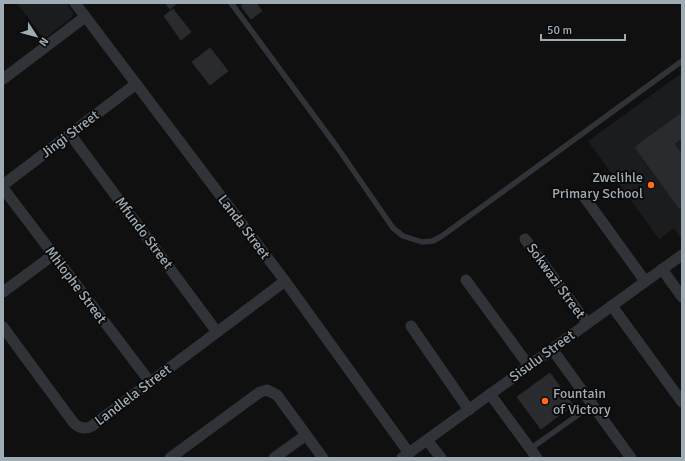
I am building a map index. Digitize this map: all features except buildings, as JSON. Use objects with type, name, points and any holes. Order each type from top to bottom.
[{"type":"street","name":"Landa Street","points":[[75,3],[285,281],[405,455]]},
{"type":"street","points":[[3,79],[85,17]]},
{"type":"street","name":"Jingi Street","points":[[3,184],[136,84]]},
{"type":"street","name":"Mfundo Street","points":[[70,134],[218,332]]},
{"type":"street","name":"Mhlophe Street","points":[[3,188],[150,382]]},
{"type":"street","points":[[585,198],[645,281]]},
{"type":"street","name":"Sokwazi Street","points":[[525,239],[587,323]]},
{"type":"street","points":[[3,292],[53,255]]},
{"type":"street","name":"Sisulu Street","points":[[405,455],[682,255]]},
{"type":"street","points":[[662,269],[682,297]]},
{"type":"street","points":[[466,280],[529,366]]},
{"type":"street","name":"Landlela Street","points":[[3,327],[72,422],[78,427],[85,428],[92,426],[285,281]]},
{"type":"street","points":[[612,306],[682,402]]},
{"type":"street","points":[[411,326],[469,410]]},
{"type":"street","points":[[552,349],[631,458]]},
{"type":"street","points":[[170,458],[260,392],[270,391],[277,395],[323,458]]},
{"type":"street","points":[[490,394],[533,454]]},
{"type":"street","points":[[274,458],[306,435]]},
{"type":"street","points":[[427,440],[441,458]]},
{"type":"lane","points":[[230,3],[337,147],[389,222],[403,236],[422,242],[433,240],[442,236],[682,61]]},
{"type":"lane","points":[[533,454],[592,404]]},
{"type":"shaded area","points":[[17,3],[66,3],[73,13],[72,17],[44,39]]},
{"type":"shaded area","name":"Zwelihle Primary School","points":[[682,73],[682,240],[674,228],[659,239],[588,141]]},
{"type":"place","name":"Zwelihle Primary School","points":[[651,185]]},
{"type":"place","name":"Fountain of Victory","points":[[545,401]]}]
